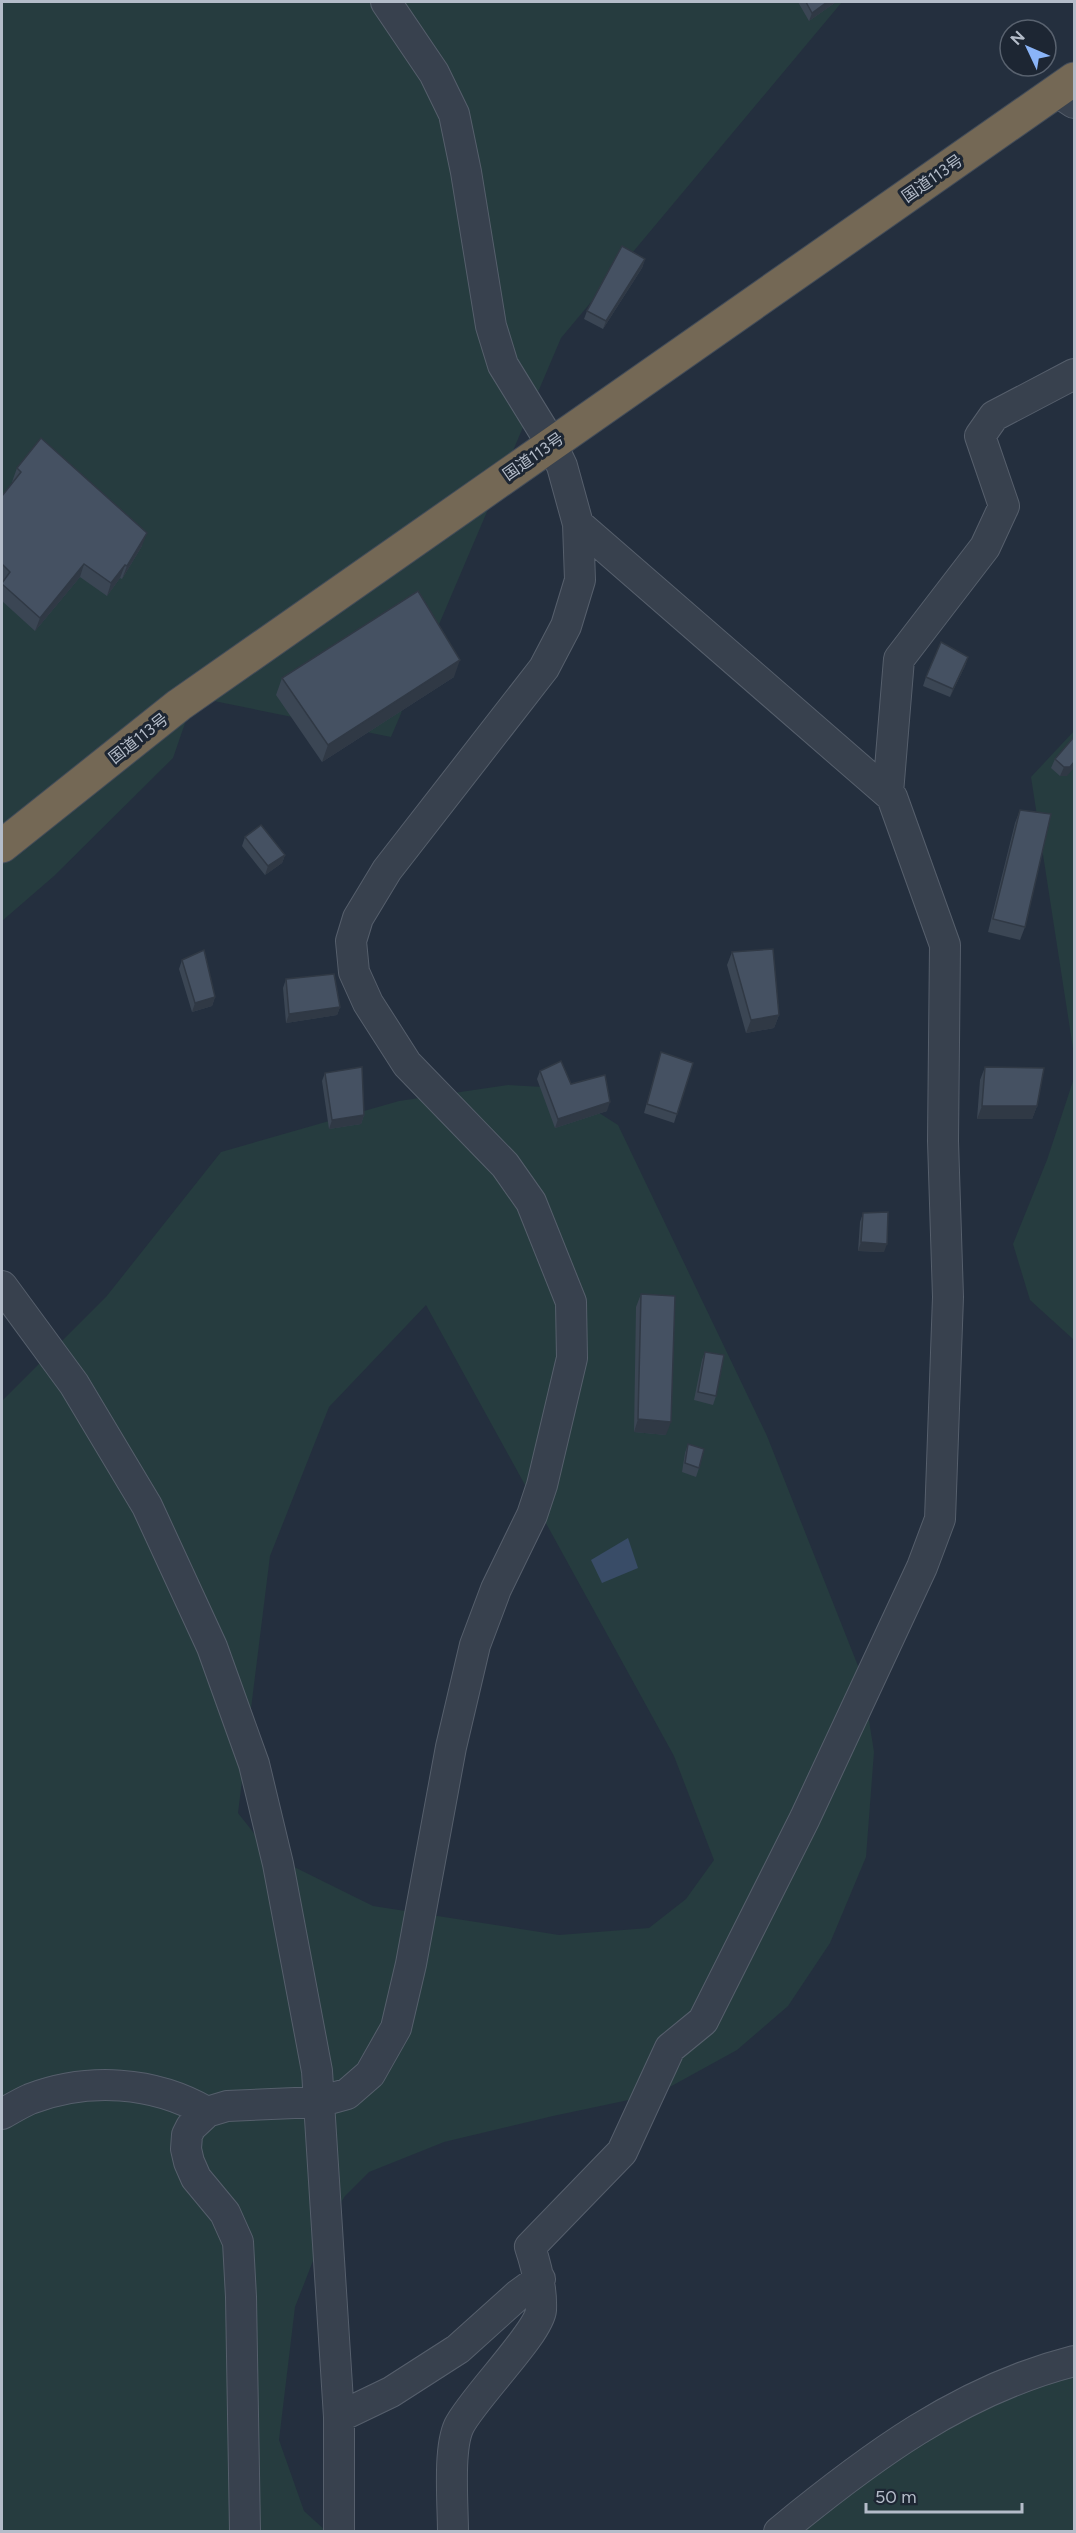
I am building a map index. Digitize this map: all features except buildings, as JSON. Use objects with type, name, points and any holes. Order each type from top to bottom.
[{"type":"highway","name":"国道113号","points":[[2,846],[179,705],[551,443],[1068,91]]},
{"type":"street","points":[[245,2532],[238,2242],[225,2213],[196,2178],[186,2149],[187,2135],[191,2127],[207,2112],[243,2104],[318,2103],[346,2094],[370,2074],[396,2028],[411,1964],[451,1747],[475,1645],[496,1589],[531,1515],[542,1485],[572,1358],[571,1302],[531,1202],[505,1165],[407,1064],[368,1003],[354,972],[351,941],[358,918],[387,870],[544,668],[566,626],[580,580],[578,524],[562,466],[551,443],[503,365],[491,326],[466,172],[454,114],[434,73],[386,2]]},
{"type":"street","points":[[888,793],[898,659],[985,547],[1004,506],[980,436],[993,416],[1074,374]]},
{"type":"street","points":[[453,2532],[453,2450],[458,2428],[481,2392],[527,2337],[541,2313],[540,2279],[530,2247],[622,2152],[670,2048],[703,2021],[810,1807],[922,1567],[940,1519],[948,1297],[943,1141],[945,945],[892,797],[578,524]]},
{"type":"street","points":[[2,1286],[74,1384],[147,1506],[212,1647],[254,1764],[278,1864],[317,2070],[339,2417],[339,2532]]},
{"type":"street","points":[[2,2114],[31,2099],[69,2090],[124,2085],[169,2093],[207,2112]]},
{"type":"street","points":[[339,2417],[391,2392],[458,2349],[518,2295],[540,2279]]},
{"type":"street","points":[[779,2532],[890,2445],[947,2411],[1035,2371],[1074,2361]]},
{"type":"green space","points":[[2,2],[842,2],[561,338],[391,737],[194,697],[173,758],[54,876],[2,921]]},
{"type":"green space","points":[[1074,731],[1074,1055],[1031,777]]},
{"type":"green space","points":[[1074,1078],[1074,1340],[1030,1300],[1013,1244],[1047,1160]]},
{"type":"green space","points":[[508,1085],[560,1088],[618,1125],[767,1436],[862,1676],[874,1752],[866,1857],[830,1943],[788,2006],[737,2050],[657,2094],[444,2142],[369,2172],[345,2196],[327,2225],[295,2307],[279,2440],[304,2511],[326,2531],[2,2532],[2,1401],[106,1297],[221,1152],[399,1101]],"holes":[[[426,1305],[674,1756],[714,1860],[686,1899],[649,1928],[559,1935],[373,1906],[272,1856],[238,1813],[270,1556],[329,1407]]]},
{"type":"green space","points":[[1074,2371],[1074,2531],[766,2532],[944,2417]]},
{"type":"water","points":[[628,1538],[638,1568],[602,1583],[591,1560]]}]
